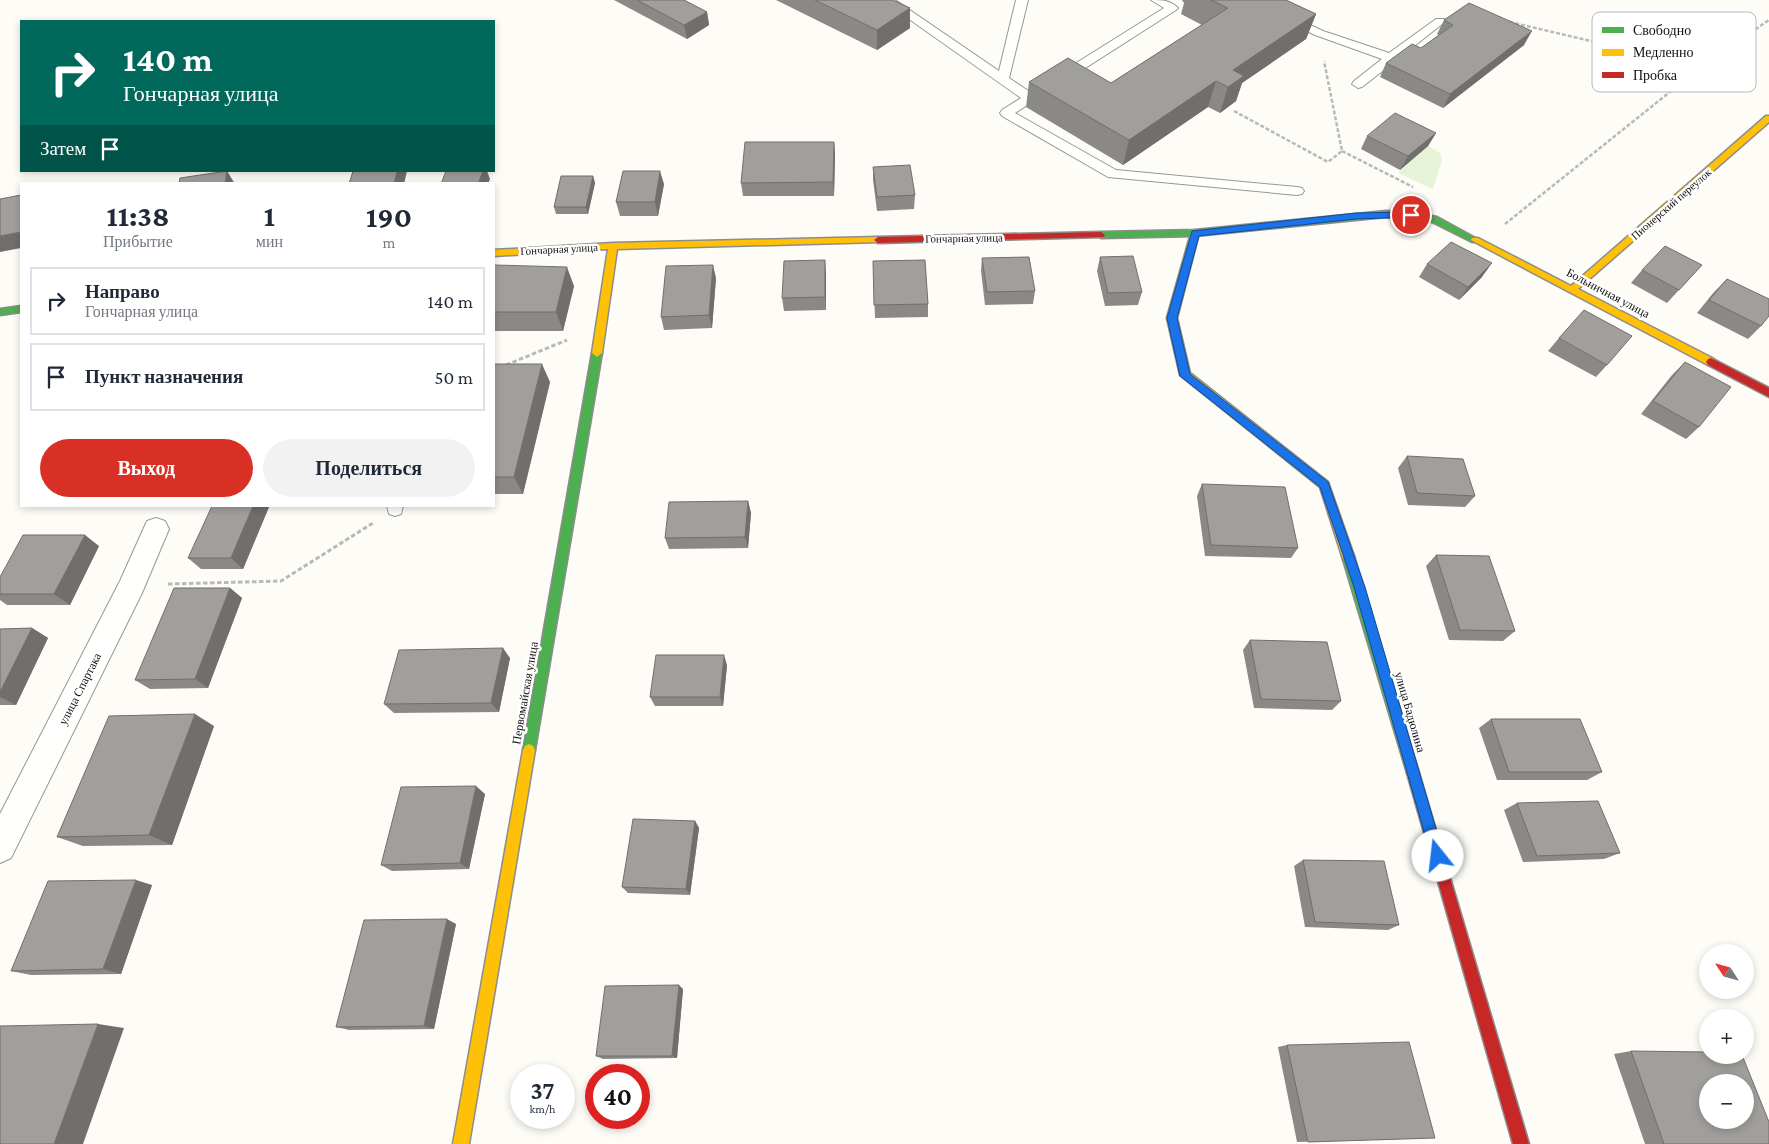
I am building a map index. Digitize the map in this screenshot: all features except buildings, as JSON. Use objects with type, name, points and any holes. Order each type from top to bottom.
[{"type":"street","name":"Пионерский переулок","points":[[1573,289],[1769,118]]},
{"type":"street","name":"Гончарная улица","points":[[495,253],[613,246],[1195,233],[1356,216],[1411,215],[1434,220]]},
{"type":"street","name":"Больничная улица","points":[[1434,220],[1573,289],[1769,393]]},
{"type":"street","name":"улица Бадюлина","points":[[1195,233],[1172,318],[1185,376],[1324,485],[1360,587],[1521,1144]]},
{"type":"street","name":"Первомайская улица","points":[[461,1144],[602,326],[613,246]]},
{"type":"street","points":[[0,312],[20,309]]},
{"type":"street","name":"улица Спартака","points":[[0,847],[132,585],[156,530]]},
{"type":"lane","points":[[888,0],[1030,98]]},
{"type":"lane","points":[[1003,78],[1022,0]]},
{"type":"lane","points":[[1156,0],[1172,8],[1006,113],[1113,174],[1296,190]]},
{"type":"lane","points":[[1248,0],[1319,33],[1391,58]]},
{"type":"lane","points":[[1358,84],[1440,21]]},
{"type":"path","points":[[1503,20],[1592,41]]},
{"type":"path","points":[[1756,29],[1769,20]]},
{"type":"path","points":[[1234,111],[1328,162],[1342,151],[1319,33]]},
{"type":"path","points":[[1499,229],[1670,92]]},
{"type":"path","points":[[503,366],[602,326]]},
{"type":"path","points":[[132,585],[281,581],[395,508]]},
{"type":"green space","points":[[1428,146],[1440,153],[1442,160],[1433,189],[1398,173]]},
{"type":"traffic: fast","points":[[1101,235],[1195,233],[1386,214],[1411,215],[1434,219],[1475,240]]},
{"type":"traffic: fast","points":[[0,312],[20,309]]},
{"type":"traffic: fast","points":[[529,750],[597,353]]},
{"type":"traffic: fast","points":[[1348,556],[1413,773]]},
{"type":"traffic: slow","points":[[1573,289],[1769,118]]},
{"type":"traffic: slow","points":[[1195,233],[1172,318],[1185,375],[1324,485],[1348,556]]},
{"type":"traffic: slow","points":[[495,253],[613,246],[878,240]]},
{"type":"traffic: slow","points":[[1475,240],[1711,362]]},
{"type":"traffic: slow","points":[[597,353],[613,246]]},
{"type":"traffic: slow","points":[[461,1144],[529,750]]},
{"type":"traffic: jam","points":[[878,240],[1101,235]]},
{"type":"traffic: jam","points":[[1711,362],[1769,393]]},
{"type":"traffic: jam","points":[[1413,773],[1521,1144]]},
{"type":"route","points":[[1411,215],[1356,216],[1195,233],[1172,318],[1185,376],[1324,485],[1360,587],[1438,856]]}]
